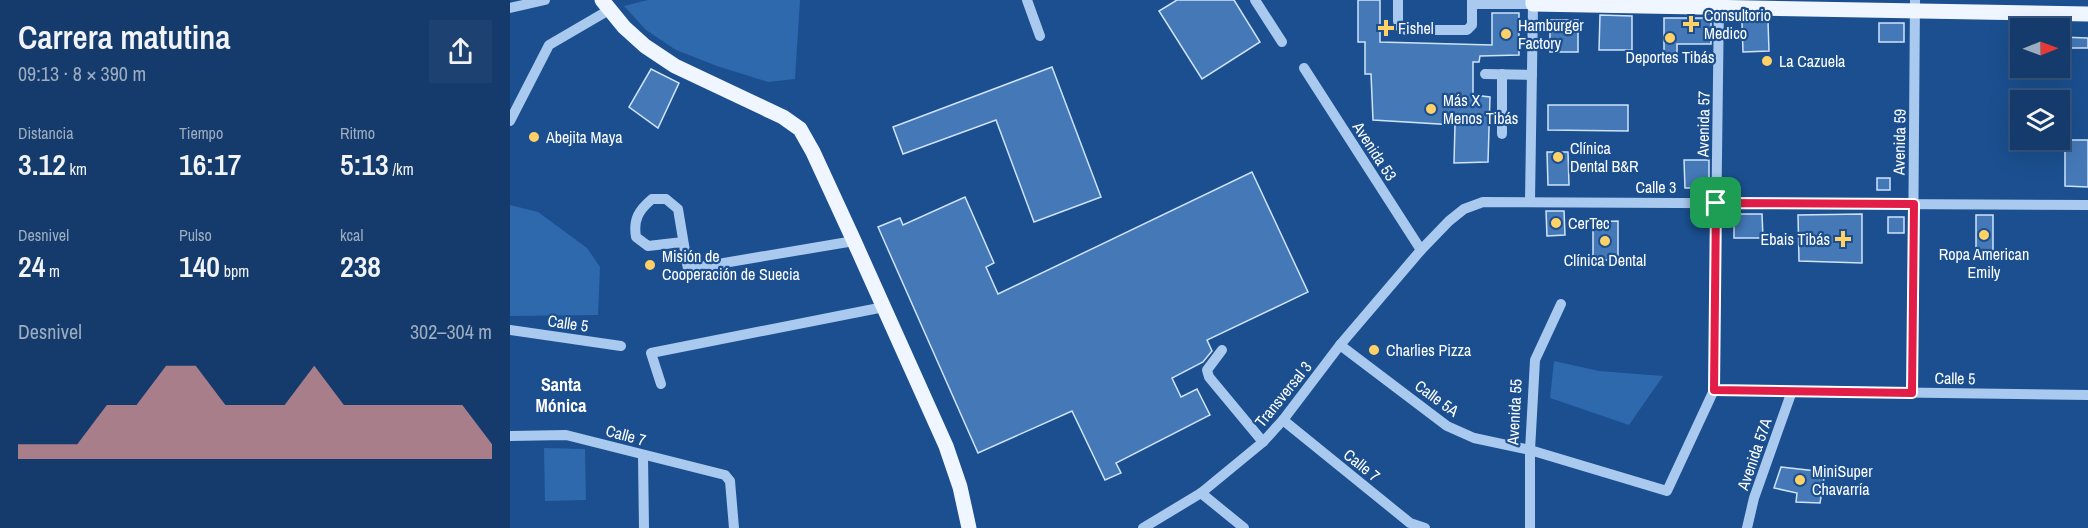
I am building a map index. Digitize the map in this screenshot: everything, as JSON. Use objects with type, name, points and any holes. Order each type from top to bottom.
[{"type":"main road","points":[[1533,2],[1915,6],[2088,14]]},
{"type":"main road","points":[[606,5],[645,46],[675,66],[783,117],[800,129],[854,241],[946,446],[960,487],[969,528]]},
{"type":"street","points":[[510,8],[545,0]]},
{"type":"street","points":[[1027,0],[1040,36]]},
{"type":"street","points":[[1255,0],[1282,42]]},
{"type":"street","points":[[1398,0],[1398,21],[1400,27],[1406,30],[1467,30],[1472,25],[1472,2],[1533,2],[1530,201]]},
{"type":"street","name":"Avenida 57","points":[[1666,490],[1714,390],[1719,4]]},
{"type":"street","points":[[510,121],[547,47],[606,5]]},
{"type":"street","name":"Avenida 59","points":[[1912,393],[1915,6]]},
{"type":"street","name":"Avenida 53","points":[[1304,68],[1420,250]]},
{"type":"street","points":[[1485,74],[1532,75]]},
{"type":"street","points":[[1502,74],[1502,134]]},
{"type":"street","points":[[683,242],[648,246],[636,237],[633,223],[641,208],[652,199],[666,198],[678,209],[688,269],[854,241]]},
{"type":"street","name":"Calle 3","points":[[1420,250],[1464,209],[1483,202],[2088,206]]},
{"type":"street","name":"Transversal 3","points":[[1143,528],[1201,493],[1263,442],[1420,250]]},
{"type":"street","name":"Avenida 55","points":[[1530,528],[1530,450],[1535,360],[1561,304]]},
{"type":"street","points":[[661,384],[651,353],[884,307]]},
{"type":"street","name":"Calle 5","points":[[510,330],[621,346]]},
{"type":"street","name":"Calle 5A","points":[[1340,345],[1447,426],[1474,438],[1530,450],[1666,490]]},
{"type":"street","points":[[1222,350],[1207,369],[1209,377],[1263,442]]},
{"type":"street","name":"Calle 5","points":[[1714,390],[2088,395]]},
{"type":"street","name":"Avenida 57A","points":[[1747,528],[1754,498],[1792,391]]},
{"type":"street","name":"Calle 7","points":[[1283,420],[1410,525],[1425,528]]},
{"type":"street","name":"Calle 7","points":[[510,436],[566,435],[725,475],[730,481],[734,528]]},
{"type":"street","points":[[644,456],[644,528]]},
{"type":"street","points":[[1201,493],[1244,528]]},
{"type":"shaded area","points":[[648,0],[800,0],[795,79],[768,82],[676,50],[646,30],[624,6]]},
{"type":"shaded area","points":[[510,205],[538,212],[587,248],[600,267],[598,315],[510,316]]},
{"type":"shaded area","points":[[1554,361],[1599,371],[1663,376],[1629,425],[1550,398]]},
{"type":"shaded area","points":[[544,448],[585,449],[586,500],[545,501]]},
{"type":"building","points":[[1177,0],[1234,0],[1260,42],[1202,79],[1159,11]]},
{"type":"building","name":"Más X Menos Tibás","points":[[1358,0],[1380,0],[1380,42],[1492,45],[1492,13],[1519,13],[1519,55],[1480,56],[1479,62],[1473,62],[1473,95],[1490,97],[1488,162],[1454,163],[1455,125],[1373,120],[1371,74],[1365,74],[1365,42],[1358,42]]},
{"type":"building","points":[[1600,15],[1632,16],[1632,50],[1599,50]]},
{"type":"building","points":[[1664,18],[1706,18],[1711,23],[1711,44],[1677,44],[1677,59],[1664,59]]},
{"type":"building","points":[[1550,20],[1578,20],[1578,52],[1550,52]]},
{"type":"building","points":[[1768,21],[1769,51],[1743,52],[1742,22]]},
{"type":"building","points":[[1879,23],[1904,23],[1904,42],[1879,42]]},
{"type":"building","points":[[2070,37],[2088,38],[2088,48],[2070,48]]},
{"type":"building","points":[[1052,67],[1101,197],[1034,222],[996,120],[903,154],[893,127]]},
{"type":"building","points":[[651,69],[679,83],[658,128],[629,107]]},
{"type":"building","points":[[1548,105],[1628,105],[1628,131],[1548,130]]},
{"type":"building","points":[[2070,140],[2088,140],[2088,187],[2065,186],[2065,150],[2070,150]]},
{"type":"building","points":[[1547,152],[1568,152],[1569,185],[1548,185]]},
{"type":"building","points":[[1684,160],[1709,160],[1709,184],[1704,188],[1685,188]]},
{"type":"building","points":[[1252,172],[1308,292],[1207,340],[1212,351],[1203,362],[1172,378],[1181,397],[1197,389],[1210,415],[1116,463],[1121,473],[1105,480],[1072,411],[978,453],[878,227],[900,218],[903,225],[965,197],[994,263],[986,267],[998,294]]},
{"type":"building","points":[[1877,178],[1890,178],[1890,190],[1877,190]]},
{"type":"building","name":"CerTec","points":[[1546,211],[1564,211],[1565,235],[1547,236]]},
{"type":"building","points":[[1741,214],[1762,214],[1763,238],[1734,238],[1734,224]]},
{"type":"building","name":"Ebais Tibás","points":[[1862,214],[1862,263],[1799,261],[1798,215]]},
{"type":"building","name":"Ropa American Emily","points":[[1976,215],[1993,215],[1993,254],[1976,254]]},
{"type":"building","points":[[1888,217],[1904,217],[1904,233],[1888,233]]},
{"type":"building","points":[[1618,221],[1618,260],[1593,260],[1593,222]]},
{"type":"building","name":"MiniSuper Chavarría","points":[[1781,467],[1825,472],[1820,503],[1796,502],[1797,493],[1774,488]]},
{"type":"place","name":"Consultorio Medico","points":[[1691,24]]},
{"type":"place","name":"Fishel","points":[[1386,28]]},
{"type":"place","name":"Hamburger Factory","points":[[1506,34]]},
{"type":"place","name":"Deportes Tibás","points":[[1670,38]]},
{"type":"place","name":"La Cazuela","points":[[1767,61]]},
{"type":"place","name":"Más X Menos Tibás","points":[[1431,109]]},
{"type":"place","name":"Abejita Maya","points":[[534,137]]},
{"type":"place","name":"Clínica Dental B&R","points":[[1558,157]]},
{"type":"place","name":"CerTec","points":[[1556,223]]},
{"type":"place","name":"Ropa American Emily","points":[[1984,235]]},
{"type":"place","name":"Ebais Tibás","points":[[1843,239]]},
{"type":"place","name":"Clínica Dental","points":[[1605,241]]},
{"type":"place","name":"Misión de Cooperación de Suecia","points":[[650,265]]},
{"type":"place","name":"Charlies Pizza","points":[[1374,350]]},
{"type":"place","name":"MiniSuper Chavarría","points":[[1800,480]]},
{"type":"district","name":"Santa Mónica","points":[[561,395]]},
{"type":"route","points":[[1716,203],[1914,204],[1912,393],[1714,390],[1716,203]]}]
